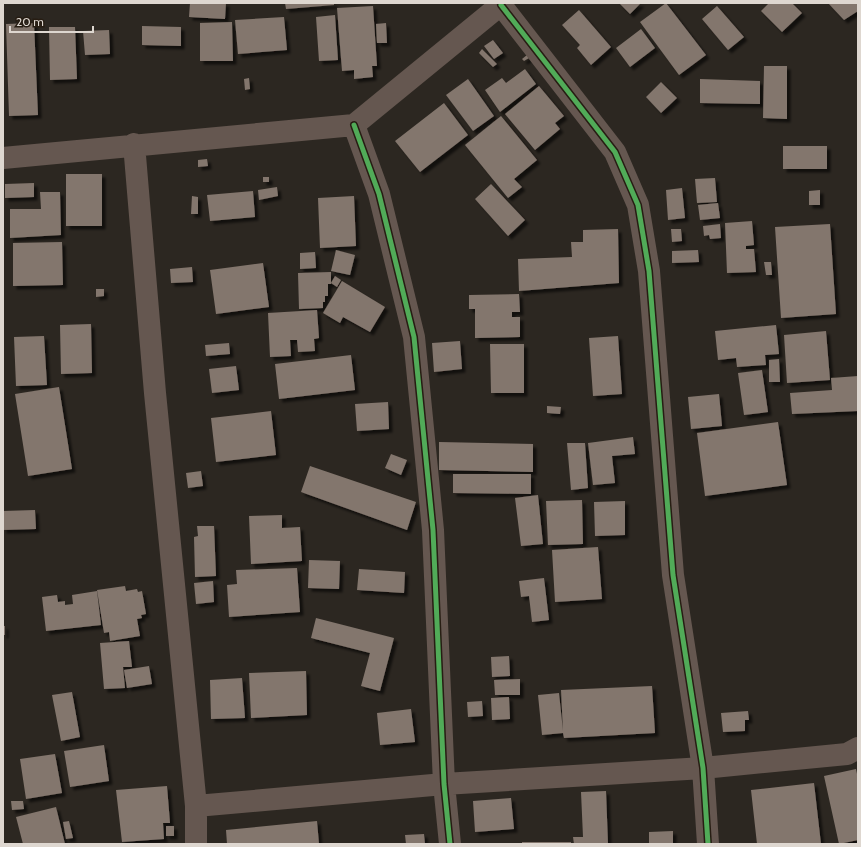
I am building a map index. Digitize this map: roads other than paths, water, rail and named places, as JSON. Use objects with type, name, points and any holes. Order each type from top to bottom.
[{"type":"street","points":[[3,158],[134,144],[354,125],[502,4],[615,152],[638,205],[648,271],[673,575],[703,768],[708,844]]},
{"type":"street","points":[[354,125],[379,194],[414,338],[433,530],[444,784],[450,844]]},
{"type":"street","points":[[134,144],[156,401],[196,806],[196,844]]},
{"type":"street","points":[[196,806],[444,784],[703,768],[846,754],[858,748]]}]
